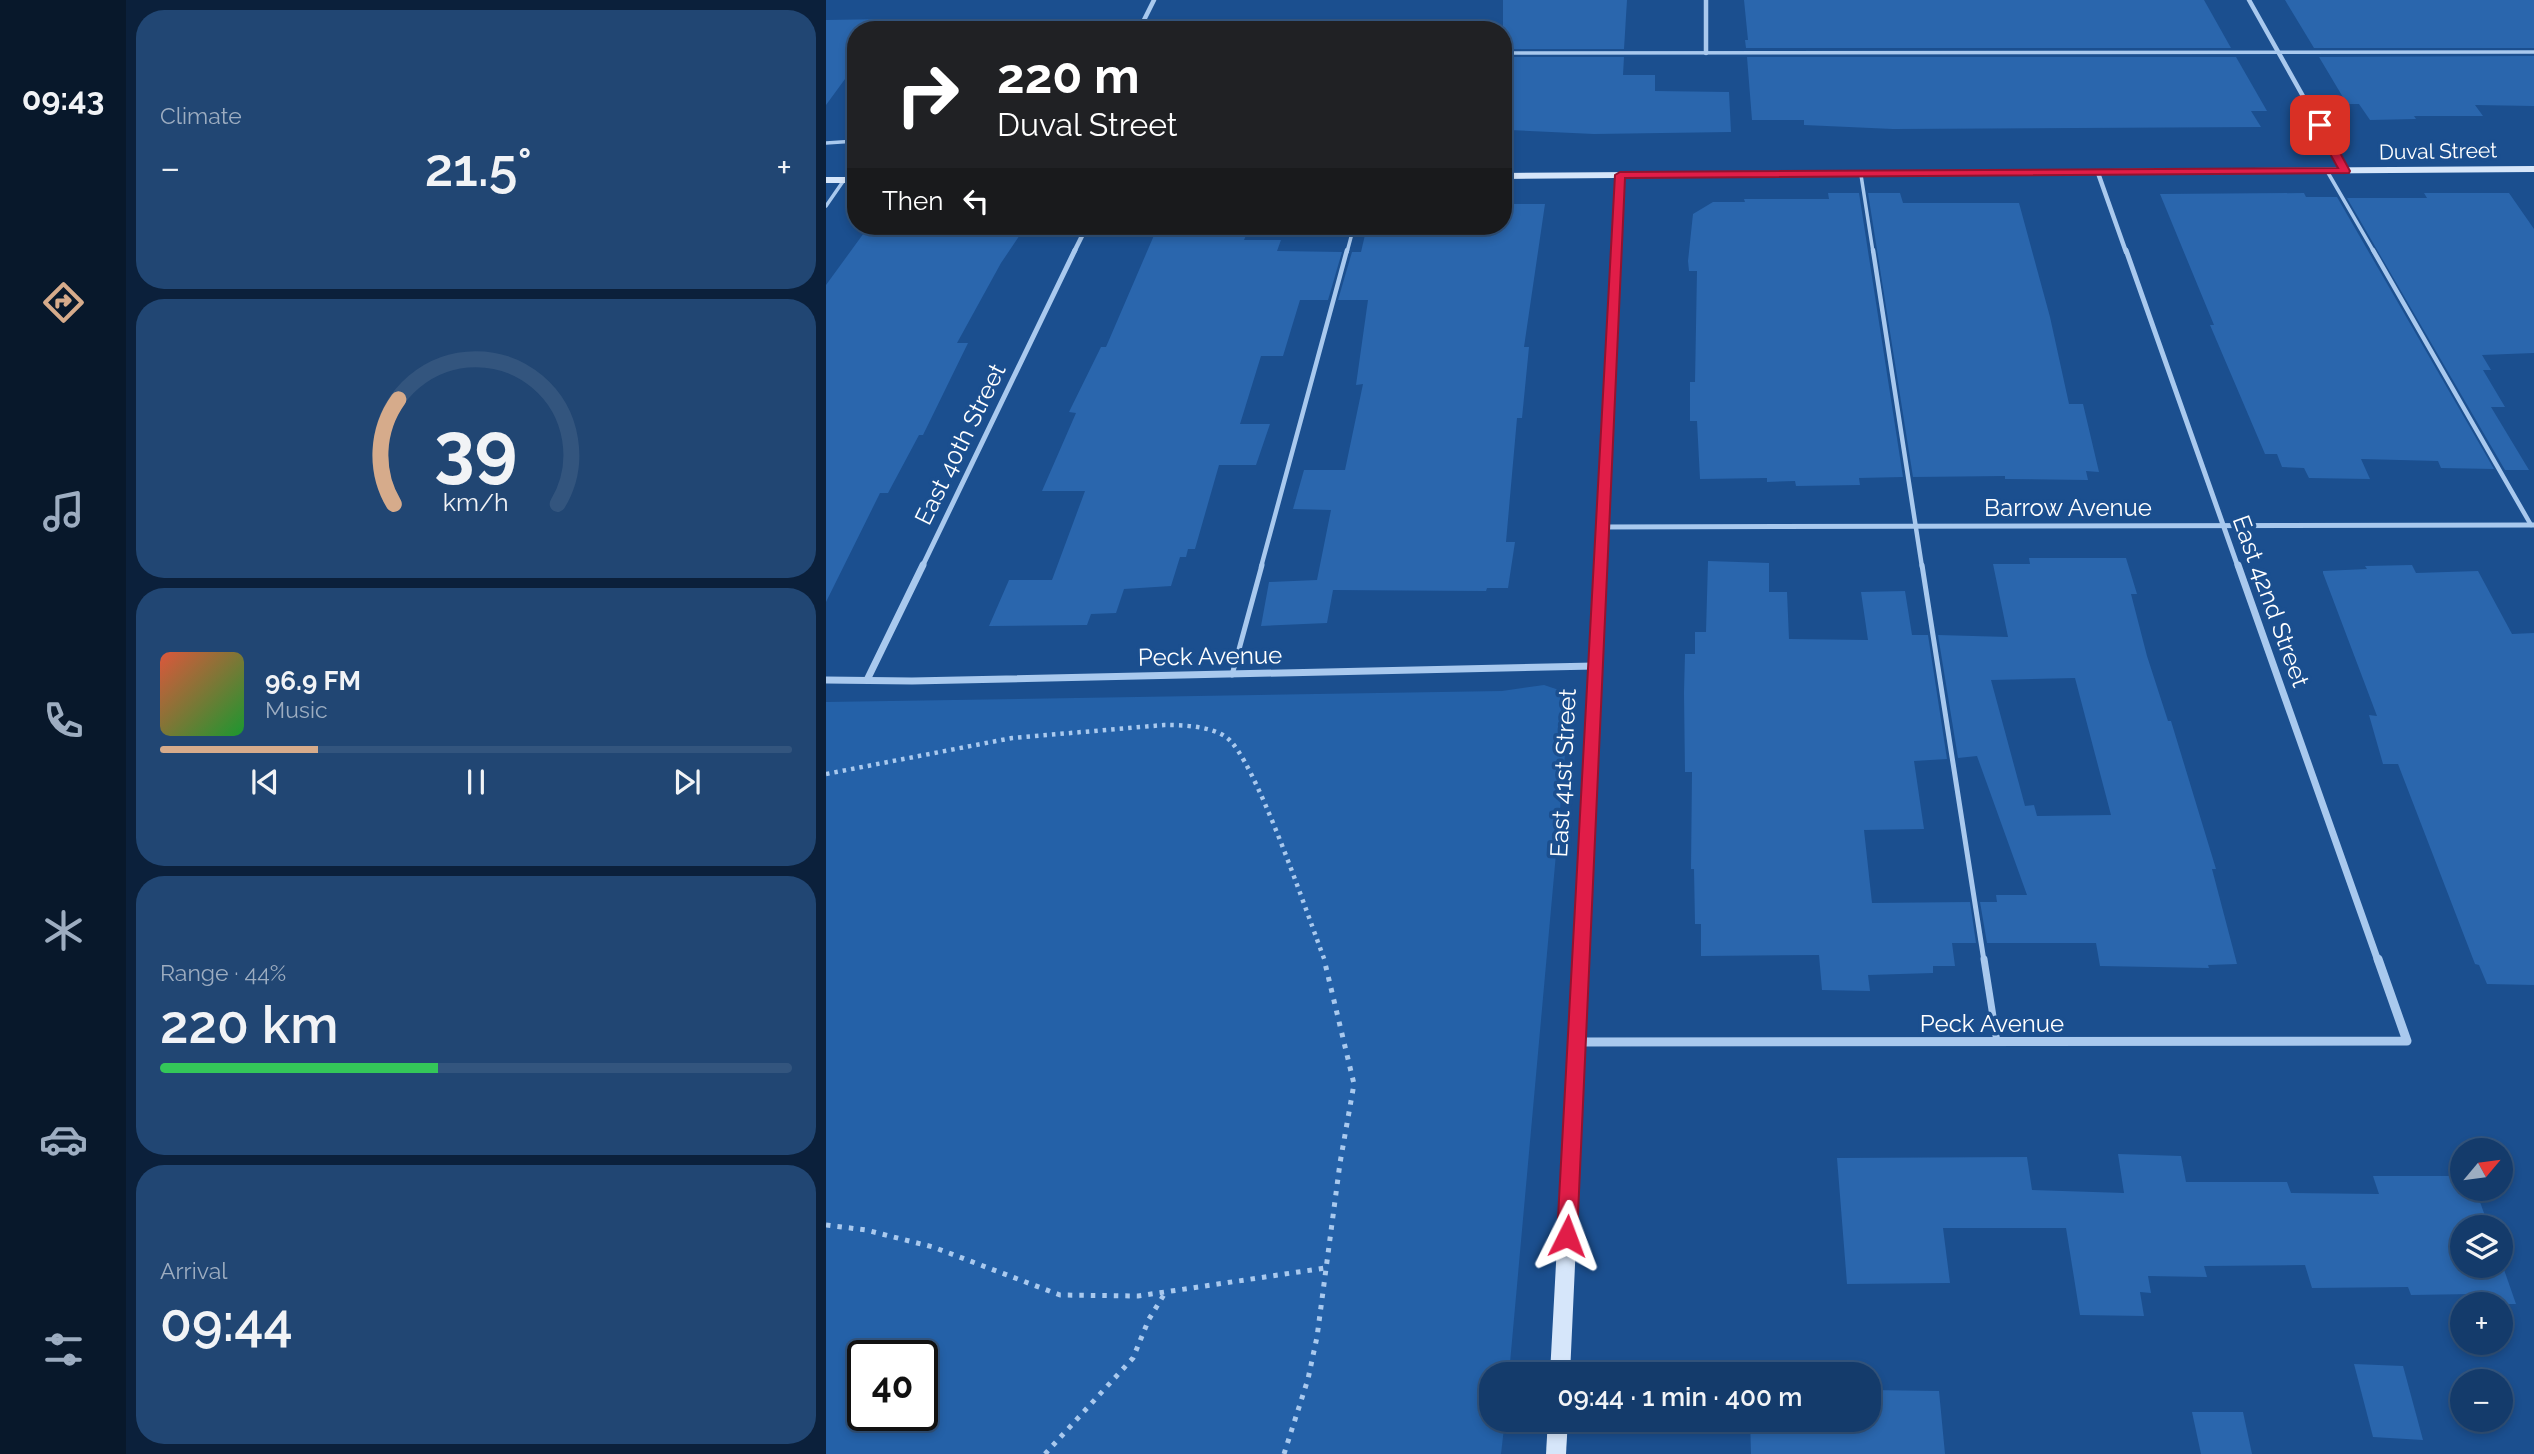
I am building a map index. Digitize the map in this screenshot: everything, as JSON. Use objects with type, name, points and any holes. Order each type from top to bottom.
[{"type":"street","points":[[1144,21],[1154,0]]},
{"type":"street","points":[[1706,0],[1706,53]]},
{"type":"street","points":[[2249,0],[2345,171]]},
{"type":"street","name":"Duval Street","points":[[1512,176],[2534,169]]},
{"type":"street","name":"East 42nd Street","points":[[2098,173],[2407,1041]]},
{"type":"street","name":"East 41st Street","points":[[1561,1362],[1620,175]]},
{"type":"street","points":[[826,180],[844,180]]},
{"type":"street","name":"East 40th Street","points":[[867,680],[1083,235]]},
{"type":"street","name":"Barrow Avenue","points":[[1602,527],[2532,525]]},
{"type":"street","name":"Peck Avenue","points":[[826,680],[926,681],[1594,666]]},
{"type":"street","name":"Peck Avenue","points":[[1577,1042],[2407,1041]]},
{"type":"street","points":[[1556,1454],[1557,1432]]},
{"type":"lane","points":[[1512,53],[2534,52]]},
{"type":"lane","points":[[826,143],[847,142]]},
{"type":"lane","points":[[2327,171],[2532,525]]},
{"type":"lane","points":[[1861,174],[1914,526],[1997,1042]]},
{"type":"lane","points":[[826,206],[844,180]]},
{"type":"lane","points":[[1232,675],[1352,235]]},
{"type":"path","points":[[826,774],[1012,738],[1164,725],[1198,727],[1227,737],[1243,756],[1280,842],[1326,963],[1354,1084],[1317,1337],[1308,1379],[1284,1454]]},
{"type":"path","points":[[826,1224],[866,1230],[933,1247],[1060,1295],[1138,1296],[1325,1268]]},
{"type":"path","points":[[1045,1454],[1133,1358],[1149,1319],[1165,1293]]},
{"type":"shaded area","points":[[1544,685],[1562,691],[1569,710],[1510,1362],[1479,1362],[1479,1432],[1504,1432],[1501,1454],[826,1454],[826,702],[1502,691]]},
{"type":"building","points":[[1503,0],[1627,0],[1624,49],[1512,49],[1512,21],[1503,21]]},
{"type":"building","points":[[1744,0],[2204,0],[2231,48],[1746,48],[1745,40],[1748,40]]},
{"type":"building","points":[[2285,0],[2534,0],[2534,48],[2314,48]]},
{"type":"building","points":[[888,19],[847,21],[847,76],[826,105],[826,20]]},
{"type":"building","points":[[2534,56],[2534,106],[2475,105],[2483,116],[2414,116],[2416,119],[2370,120],[2359,104],[2347,104],[2319,57]]},
{"type":"building","points":[[1512,57],[1624,57],[1623,75],[1655,75],[1655,91],[1729,92],[1731,132],[1594,134],[1512,130]]},
{"type":"building","points":[[1747,57],[2236,57],[2267,111],[2251,111],[2261,127],[1893,129],[1804,125],[1804,120],[1752,120]]},
{"type":"building","points":[[1828,193],[1859,193],[1903,477],[1859,478],[1860,485],[1796,486],[1795,481],[1767,482],[1767,478],[1700,479],[1697,421],[1690,421],[1690,382],[1695,382],[1697,271],[1689,271],[1688,261],[1693,214],[1713,202],[1745,202],[1744,199],[1829,199]]},
{"type":"building","points":[[1868,193],[1900,193],[1903,203],[2019,203],[2050,317],[2069,404],[2083,404],[2099,472],[2086,471],[2088,480],[2005,479],[2005,476],[1913,477]]},
{"type":"building","points":[[2304,193],[2306,197],[2337,197],[2494,469],[2441,468],[2438,461],[2361,459],[2370,479],[2309,478],[2304,468],[2282,467],[2277,454],[2265,454],[2210,325],[2214,325],[2160,194]]},
{"type":"building","points":[[2424,193],[2509,193],[2534,229],[2534,353],[2482,355],[2491,370],[2483,370],[2505,407],[2491,407],[2529,470],[2505,470],[2347,198],[2427,198]]},
{"type":"building","points":[[1512,204],[1545,204],[1524,347],[1529,347],[1522,418],[1517,418],[1506,542],[1515,542],[1508,588],[1487,588],[1486,591],[1333,590],[1327,623],[1261,626],[1269,582],[1317,580],[1331,510],[1293,509],[1304,470],[1345,470],[1363,384],[1356,385],[1368,300],[1338,300],[1352,252],[1361,252],[1365,235],[1512,235]]},
{"type":"building","points":[[862,235],[1020,235],[1001,263],[957,343],[968,343],[923,435],[919,435],[888,493],[880,493],[826,602],[826,285]]},
{"type":"building","points":[[1154,235],[1246,235],[1244,240],[1281,240],[1277,251],[1342,252],[1328,300],[1300,300],[1283,356],[1261,356],[1240,424],[1270,424],[1256,465],[1219,465],[1195,549],[1188,549],[1186,557],[1180,557],[1171,586],[1124,589],[1116,613],[1091,614],[1087,625],[989,626],[1009,580],[1052,580],[1085,491],[1042,491],[1076,413],[1069,412],[1101,347],[1106,347]]},
{"type":"building","points":[[2029,558],[2126,558],[2137,594],[2131,594],[2147,656],[2168,721],[2171,721],[2216,869],[2212,869],[2237,964],[2208,965],[2209,968],[2100,966],[2096,943],[1987,943],[1980,902],[1997,902],[1996,895],[2027,895],[1977,756],[1958,758],[1938,635],[2008,637],[1993,564],[2030,564]],"holes":[[[2075,678],[2111,815],[2037,816],[2034,805],[2025,806],[1991,680]]]},
{"type":"building","points":[[1708,561],[1769,563],[1769,592],[1787,592],[1789,639],[1868,640],[1861,592],[1905,591],[1912,635],[1928,635],[1947,759],[1914,761],[1924,829],[1864,830],[1872,903],[1970,902],[1976,943],[1952,943],[1955,966],[1933,966],[1933,973],[1868,975],[1870,991],[1822,990],[1819,955],[1701,956],[1701,924],[1695,924],[1694,869],[1691,869],[1692,772],[1685,772],[1684,693],[1685,654],[1695,654],[1695,632],[1706,632]]},
{"type":"building","points":[[2412,565],[2416,573],[2478,571],[2512,634],[2534,633],[2534,985],[2487,984],[2479,965],[2475,964],[2398,764],[2383,764],[2369,715],[2377,716],[2323,573],[2367,569],[2365,566]]},
{"type":"building","points":[[2118,1154],[2181,1156],[2186,1182],[2287,1182],[2291,1193],[2379,1194],[2373,1176],[2450,1176],[2450,1201],[2480,1201],[2485,1215],[2450,1215],[2450,1278],[2507,1278],[2512,1292],[2411,1295],[2408,1287],[2312,1288],[2305,1265],[2204,1266],[2207,1277],[2148,1276],[2151,1293],[2140,1292],[2144,1316],[2080,1315],[2066,1228],[1943,1228],[1950,1283],[1847,1284],[1837,1158],[2027,1157],[2032,1190],[2124,1193]]},
{"type":"building","points":[[2354,1364],[2403,1366],[2423,1440],[2373,1437]]},
{"type":"building","points":[[1881,1390],[1939,1391],[1945,1454],[1751,1454],[1750,1432],[1881,1432]]},
{"type":"building","points":[[2192,1412],[2243,1412],[2252,1454],[2201,1454]]},
{"type":"route","points":[[1567,1236],[1620,175],[2345,171],[2320,125]]}]
